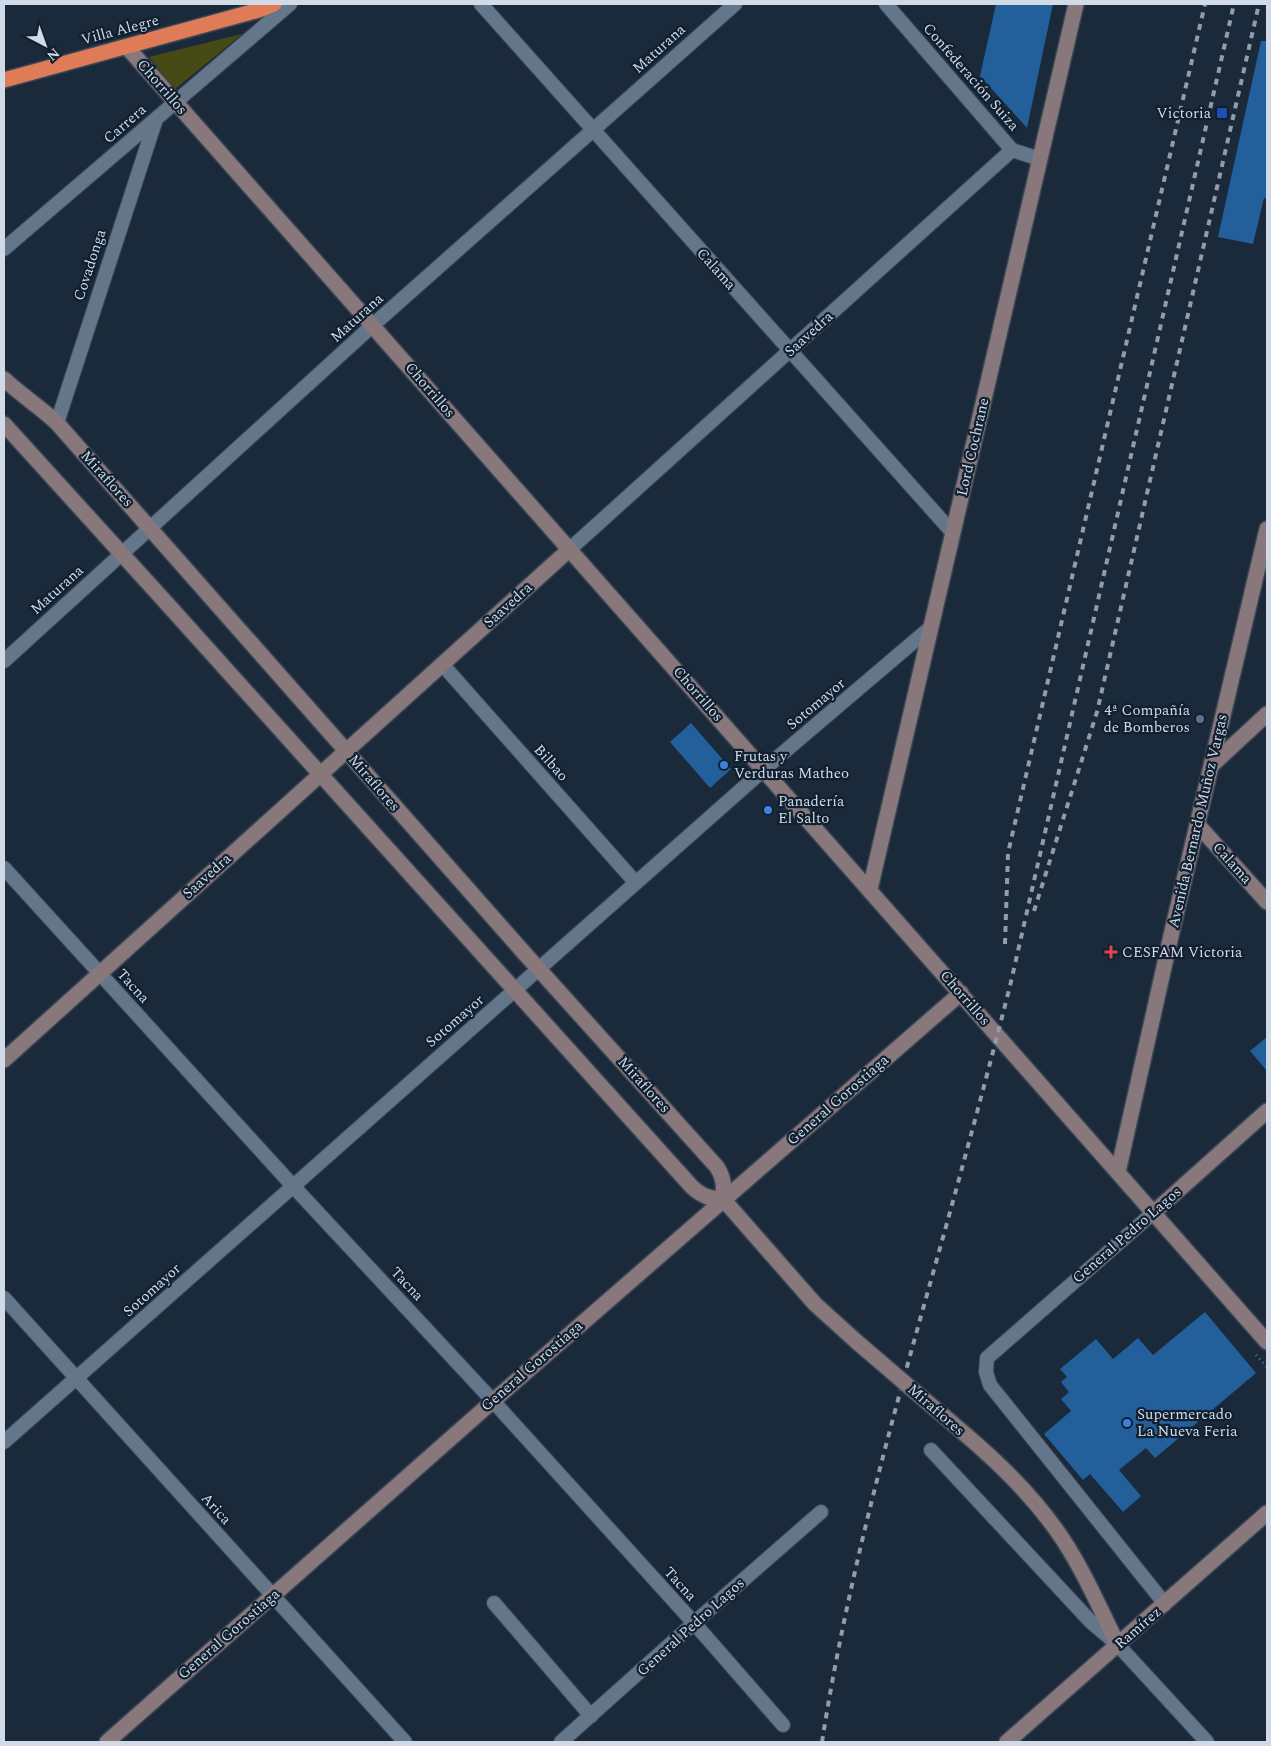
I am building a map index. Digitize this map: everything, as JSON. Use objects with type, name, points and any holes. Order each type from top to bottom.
[{"type":"highway","name":"Villa Alegre","points":[[4,80],[259,10],[274,4]]},
{"type":"street","name":"Carrera","points":[[4,249],[290,4]]},
{"type":"street","name":"Calama","points":[[481,4],[953,533]]},
{"type":"street","name":"Maturana","points":[[4,660],[373,325],[735,4]]},
{"type":"street","name":"Confederación Suiza","points":[[886,4],[1012,150],[1040,159]]},
{"type":"street","name":"Lord Cochrane","points":[[870,889],[1076,4]]},
{"type":"street","name":"Chorrillos","points":[[127,47],[1267,1342]]},
{"type":"street","name":"Covadonga","points":[[57,422],[156,118]]},
{"type":"street","name":"Saavedra","points":[[4,1060],[1012,150]]},
{"type":"street","name":"Miraflores","points":[[4,379],[57,422],[539,969],[717,1166],[723,1179],[723,1199],[815,1304],[1006,1472],[1042,1512],[1071,1553],[1118,1645]]},
{"type":"street","points":[[4,424],[122,553],[514,992],[692,1187],[704,1196],[712,1199],[723,1199]]},
{"type":"street","name":"Avenida Bernardo Muñoz Vargas","points":[[1118,1172],[1267,529]]},
{"type":"street","name":"Sotomayor","points":[[4,1442],[636,883],[931,627]]},
{"type":"street","name":"Bilbao","points":[[442,664],[636,883]]},
{"type":"street","points":[[1212,765],[1267,714]]},
{"type":"street","name":"Calama","points":[[1198,824],[1267,902]]},
{"type":"street","name":"Tacna","points":[[4,868],[293,1186],[493,1401],[694,1623],[783,1725]]},
{"type":"street","name":"General Gorostiaga","points":[[106,1742],[723,1199],[961,993]]},
{"type":"street","name":"General Pedro Lagos","points":[[1165,1604],[990,1385],[986,1372],[987,1358],[1267,1111]]},
{"type":"street","name":"Arica","points":[[4,1298],[405,1742]]},
{"type":"street","name":"Miraflores","points":[[931,1450],[1091,1622],[1118,1645],[1207,1742]]},
{"type":"street","name":"General Pedro Lagos","points":[[561,1742],[821,1512]]},
{"type":"street","name":"Ramírez","points":[[1007,1742],[1267,1513]]},
{"type":"street","points":[[494,1602],[592,1716]]},
{"type":"green space","points":[[242,34],[175,89],[149,57]]},
{"type":"building","points":[[996,4],[1053,4],[1027,128],[980,76]]},
{"type":"building","points":[[1261,41],[1267,41],[1267,199],[1264,198],[1253,244],[1218,237]]},
{"type":"building","points":[[691,723],[731,769],[710,788],[670,742]]},
{"type":"building","points":[[1267,1037],[1267,1071],[1250,1051]]},
{"type":"building","name":"Supermercado La Nueva Feria","points":[[1205,1312],[1256,1373],[1155,1458],[1146,1448],[1119,1470],[1141,1496],[1123,1512],[1090,1474],[1083,1480],[1044,1434],[1071,1411],[1061,1399],[1069,1392],[1061,1382],[1067,1377],[1060,1369],[1096,1339],[1113,1359],[1138,1338],[1153,1355]]},
{"type":"railway","points":[[1005,944],[1008,853],[1205,4]]},
{"type":"railway","points":[[822,1742],[844,1622],[871,1502],[1010,986],[1234,4]]},
{"type":"railway","points":[[1034,911],[1097,712],[1259,4]]},
{"type":"place","name":"Victoria","points":[[1222,113]]},
{"type":"place","name":"4ª Compañía de Bomberos","points":[[1200,719]]},
{"type":"place","name":"Frutas y Verduras Matheo","points":[[724,765]]},
{"type":"place","name":"Panadería El Salto","points":[[768,810]]},
{"type":"place","name":"CESFAM Victoria","points":[[1111,952]]},
{"type":"place","name":"Supermercado La Nueva Feria","points":[[1127,1423]]}]
